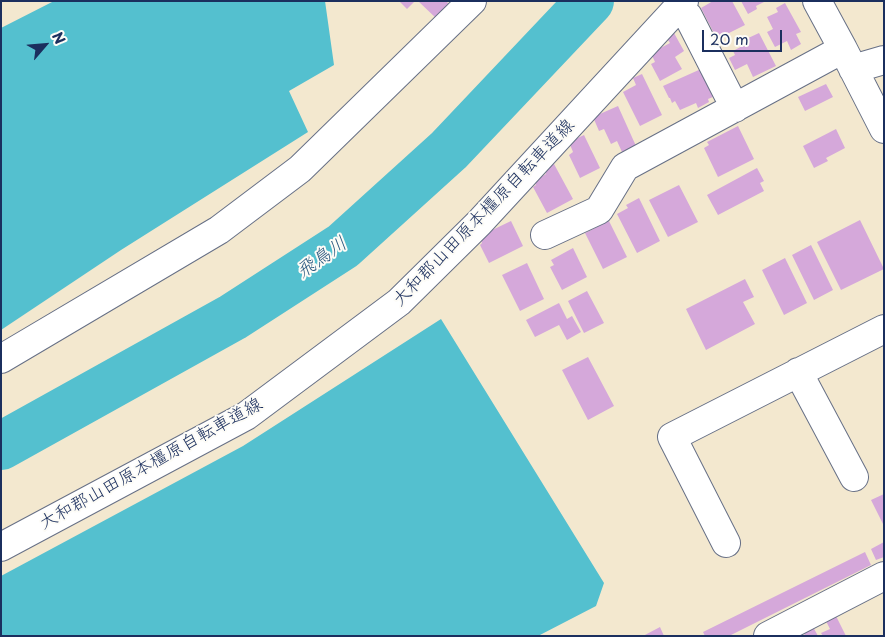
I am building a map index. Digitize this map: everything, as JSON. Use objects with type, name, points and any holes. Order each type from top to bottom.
[{"type":"street","points":[[1,359],[219,230],[300,169],[472,1]]},
{"type":"street","points":[[817,1],[884,129]]},
{"type":"street","points":[[686,9],[735,108]]},
{"type":"street","name":"大和郡山田原本橿原自転車道線","points":[[1,547],[246,416],[399,302],[686,9]]},
{"type":"street","points":[[545,235],[599,210],[625,167],[735,108],[848,59],[884,60]]},
{"type":"street","points":[[726,543],[672,438],[884,329]]},
{"type":"street","points":[[798,372],[854,477]]},
{"type":"street","points":[[768,636],[884,576]]},
{"type":"water","points":[[54,1],[325,1],[334,65],[289,91],[308,132],[121,250],[1,330],[1,28]]},
{"type":"water","points":[[441,319],[604,583],[596,606],[538,636],[1,636],[1,576],[243,446]]},
{"type":"building","points":[[399,1],[415,1],[407,9]]},
{"type":"building","points":[[418,1],[446,1],[451,6],[438,20]]},
{"type":"building","points":[[713,1],[732,1],[745,25],[717,39],[701,8]]},
{"type":"building","points":[[741,1],[766,1],[756,6],[757,9],[748,14]]},
{"type":"building","points":[[785,3],[801,32],[796,34],[801,44],[791,50],[787,41],[775,47],[767,32],[773,29],[767,17],[778,12],[776,8]]},
{"type":"building","points":[[674,33],[684,51],[675,57],[682,69],[660,81],[651,64],[655,62],[651,53],[670,43],[666,37]]},
{"type":"building","points":[[759,33],[776,66],[753,77],[747,64],[735,70],[729,58],[735,55],[733,51],[746,44],[744,40]]},
{"type":"building","points":[[701,69],[713,97],[708,99],[709,102],[698,108],[696,103],[680,110],[675,101],[672,103],[663,86]]},
{"type":"building","points":[[642,74],[662,115],[640,126],[623,92],[636,85],[633,78]]},
{"type":"building","points":[[826,84],[833,97],[805,111],[798,97]]},
{"type":"building","points":[[618,106],[636,146],[622,152],[617,141],[611,144],[604,129],[599,131],[593,117]]},
{"type":"building","points":[[738,126],[754,159],[718,177],[704,148],[709,145],[707,142]]},
{"type":"building","points":[[836,129],[845,148],[826,158],[828,161],[814,168],[803,146]]},
{"type":"building","points":[[584,135],[600,168],[580,178],[569,155],[573,152],[569,142]]},
{"type":"building","points":[[554,164],[573,199],[547,213],[533,187],[536,185],[534,181],[546,174],[544,169]]},
{"type":"building","points":[[757,168],[764,181],[760,183],[764,191],[718,215],[707,195]]},
{"type":"building","points":[[679,185],[698,222],[668,237],[649,200]]},
{"type":"building","points":[[639,198],[660,241],[637,253],[617,214],[628,208],[626,205]]},
{"type":"building","points":[[860,220],[884,269],[841,290],[817,242]]},
{"type":"building","points":[[511,221],[523,246],[489,263],[480,245],[482,243],[480,238]]},
{"type":"building","points":[[609,221],[627,257],[603,269],[585,233]]},
{"type":"building","points":[[811,245],[833,290],[814,300],[792,255]]},
{"type":"building","points":[[573,248],[587,277],[562,290],[550,267],[554,265],[551,260]]},
{"type":"building","points":[[785,258],[807,303],[784,315],[762,270]]},
{"type":"building","points":[[527,263],[544,299],[520,311],[502,275]]},
{"type":"building","points":[[745,279],[754,297],[743,302],[755,324],[706,350],[686,309]]},
{"type":"building","points":[[587,291],[604,323],[584,333],[568,301]]},
{"type":"building","points":[[559,303],[567,319],[572,316],[581,332],[567,340],[559,325],[535,337],[526,320]]},
{"type":"building","points":[[588,357],[614,406],[588,420],[562,370]]},
{"type":"building","points":[[884,494],[884,526],[871,500]]},
{"type":"building","points":[[884,542],[884,557],[876,560],[871,549]]},
{"type":"building","points":[[865,552],[871,565],[729,636],[705,636],[703,632]]},
{"type":"building","points":[[835,614],[846,636],[823,636],[821,633],[830,629],[825,619]]},
{"type":"building","points":[[812,625],[818,636],[805,636],[803,630]]},
{"type":"building","points":[[660,627],[664,636],[643,636]]},
{"type":"waterway","name":"飛鳥川","points":[[1,446],[233,317],[343,246],[449,150],[590,1]]}]
